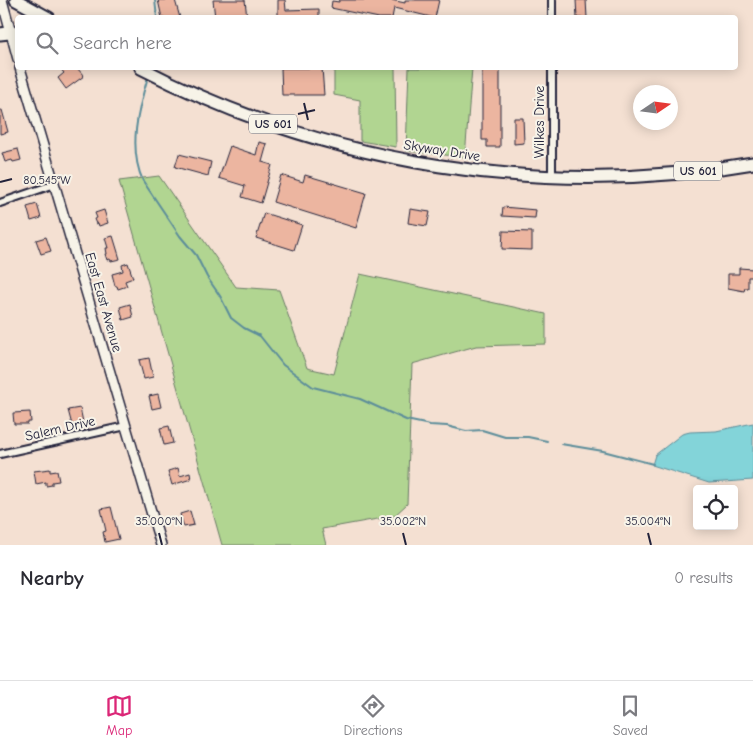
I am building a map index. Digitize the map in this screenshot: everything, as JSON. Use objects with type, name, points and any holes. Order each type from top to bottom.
[{"type":"highway","points":[[16,0],[44,15]]},
{"type":"highway","name":"Skyway Drive","points":[[145,70],[232,110],[330,143],[376,154],[453,167],[506,175],[552,177],[642,175],[694,171],[753,162]]},
{"type":"street","points":[[2,0],[15,50]]},
{"type":"street","points":[[552,0],[552,15]]},
{"type":"street","points":[[0,17],[9,33]]},
{"type":"street","name":"East East Avenue","points":[[21,70],[160,545]]},
{"type":"street","name":"Wilkes Drive","points":[[552,70],[552,177]]},
{"type":"street","points":[[0,203],[55,184]]},
{"type":"street","name":"Salem Drive","points":[[0,454],[126,426]]},
{"type":"green space","points":[[334,70],[395,70],[396,147],[360,141],[360,100],[334,95]]},
{"type":"green space","points":[[409,70],[472,70],[465,157],[406,151]]},
{"type":"green space","points":[[159,176],[236,287],[279,290],[307,368],[334,374],[360,274],[546,314],[546,344],[476,346],[412,364],[407,504],[394,516],[322,529],[326,545],[222,545],[119,181]]},
{"type":"water","points":[[753,423],[753,480],[709,483],[652,465],[655,455],[682,434],[716,431]]},
{"type":"building","points":[[158,0],[175,0],[179,15],[161,15]]},
{"type":"building","points":[[213,0],[245,0],[247,15],[215,15]]},
{"type":"building","points":[[278,0],[285,0],[286,10],[319,9],[319,15],[278,15]]},
{"type":"building","points":[[339,0],[391,0],[405,3],[405,0],[439,0],[436,15],[423,15],[394,8],[393,15],[365,15],[331,8],[332,1],[339,2]]},
{"type":"building","points":[[576,0],[586,0],[587,15],[577,15]]},
{"type":"building","points":[[62,70],[79,70],[84,76],[66,89],[58,78],[64,73]]},
{"type":"building","points":[[281,70],[322,70],[324,95],[282,95]]},
{"type":"building","points":[[482,70],[500,70],[500,147],[487,147],[487,140],[482,140]]},
{"type":"building","points":[[0,110],[2,110],[8,132],[0,134]]},
{"type":"building","points":[[514,118],[523,118],[524,143],[514,144]]},
{"type":"building","points":[[259,142],[267,144],[262,162],[272,165],[261,203],[242,197],[245,186],[219,178],[230,146],[256,155]]},
{"type":"building","points":[[18,149],[21,160],[5,162],[2,153]]},
{"type":"building","points":[[179,154],[211,162],[208,176],[175,167]]},
{"type":"building","points":[[281,175],[303,182],[305,175],[366,193],[356,228],[273,202]]},
{"type":"building","points":[[37,204],[41,218],[31,221],[27,207]]},
{"type":"building","points":[[503,207],[536,210],[535,218],[502,216]]},
{"type":"building","points":[[410,209],[430,212],[427,226],[408,223]]},
{"type":"building","points":[[104,210],[108,223],[99,226],[94,219],[97,218],[95,213]]},
{"type":"building","points":[[264,213],[302,225],[294,250],[256,238]]},
{"type":"building","points":[[503,231],[532,232],[532,250],[502,249]]},
{"type":"building","points":[[113,236],[120,259],[111,261],[110,259],[107,260],[105,254],[107,254],[106,248],[108,248],[105,238]]},
{"type":"building","points":[[46,237],[51,251],[41,254],[36,240]]},
{"type":"building","points":[[128,263],[133,278],[125,281],[127,286],[118,289],[115,286],[112,274],[123,271],[122,265]]},
{"type":"building","points":[[739,268],[753,269],[753,277],[748,277],[748,288],[745,288],[744,291],[728,288],[728,274],[739,274]]},
{"type":"building","points":[[130,304],[133,317],[123,320],[120,307]]},
{"type":"building","points":[[149,358],[153,377],[144,379],[139,360]]},
{"type":"building","points":[[158,394],[161,407],[152,409],[149,396]]},
{"type":"building","points":[[80,408],[83,422],[72,425],[68,410]]},
{"type":"building","points":[[30,412],[31,422],[28,422],[28,424],[14,424],[13,413]]},
{"type":"building","points":[[169,426],[173,443],[164,445],[160,428]]},
{"type":"building","points":[[178,468],[180,476],[190,473],[191,479],[172,485],[168,471]]},
{"type":"building","points":[[50,469],[50,472],[57,471],[59,481],[52,482],[52,485],[46,486],[46,482],[36,484],[34,471]]},
{"type":"building","points":[[111,507],[119,539],[105,542],[103,532],[106,531],[101,509]]},
{"type":"building","points":[[190,511],[194,525],[184,527],[180,514]]},
{"type":"waterway","points":[[155,0],[157,15]]},
{"type":"waterway","points":[[148,77],[136,129],[135,142],[138,168],[143,181],[180,236],[196,255],[231,318],[244,328],[260,336],[283,365],[313,387],[360,399],[406,420],[466,431],[482,430],[505,437],[528,437],[547,441]]},
{"type":"waterway","points":[[561,444],[603,451],[653,464]]}]
